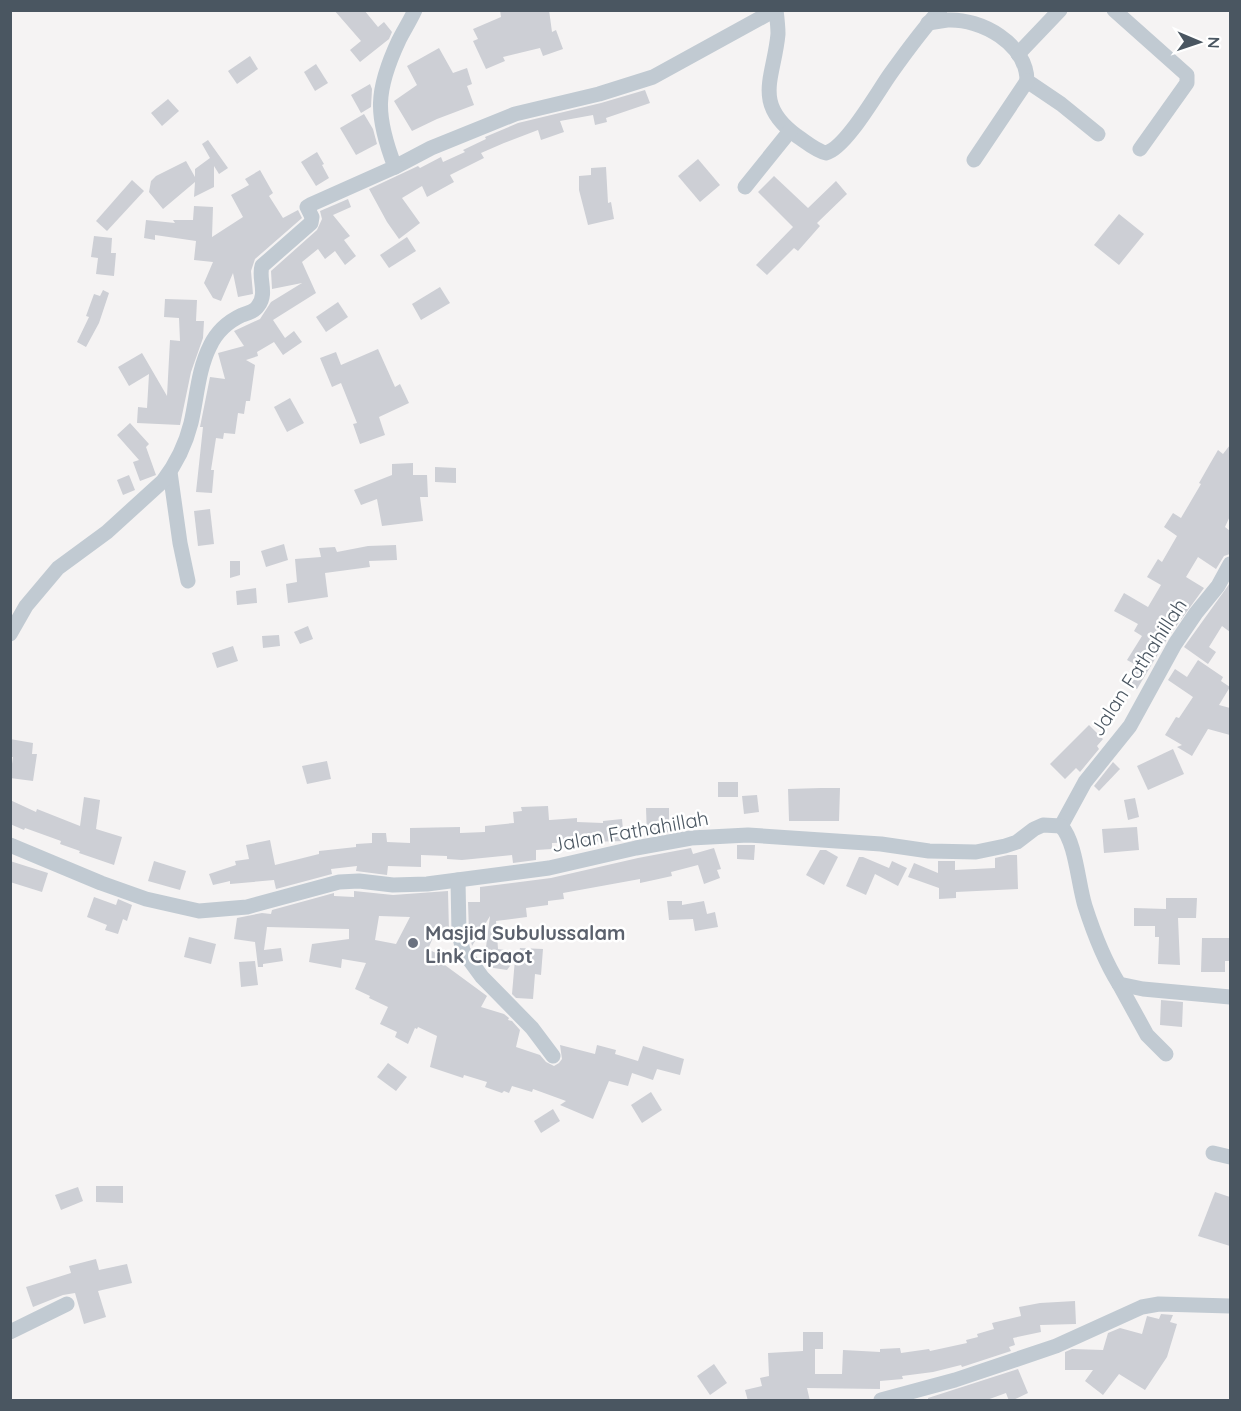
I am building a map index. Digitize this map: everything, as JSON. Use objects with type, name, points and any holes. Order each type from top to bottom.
[{"type":"street","points":[[10,634],[26,606],[58,568],[107,532],[170,472],[190,426],[198,384],[210,346],[227,323],[259,305],[263,294],[262,266],[311,223],[311,214],[307,209],[309,206],[395,167],[430,148],[515,114],[608,92],[653,77],[776,10],[778,33],[768,85],[769,97],[779,118],[790,131],[826,153],[834,149],[852,129],[928,23],[940,10]]},
{"type":"street","points":[[1018,54],[1060,10]]},
{"type":"street","points":[[1114,10],[1187,75],[1187,83],[1140,149]]},
{"type":"street","points":[[395,167],[382,128],[381,89],[392,55],[411,12]]},
{"type":"street","points":[[928,23],[948,20],[979,26],[1005,40],[1018,54],[1027,70],[1027,81],[974,160]]},
{"type":"street","points":[[1027,81],[1061,104],[1098,134]]},
{"type":"street","points":[[745,188],[790,131]]},
{"type":"street","points":[[170,472],[188,581]]},
{"type":"street","name":"Jalan Fathahillah","points":[[10,845],[100,883],[146,899],[199,911],[247,907],[339,882],[359,881],[411,885],[549,868],[691,838],[748,836],[881,844],[929,851],[976,852],[1005,846],[1017,842],[1043,825],[1061,826],[1085,782],[1131,726],[1175,644],[1218,585],[1230,564]]},
{"type":"street","points":[[1061,826],[1071,841],[1092,927],[1108,966],[1146,1035],[1166,1054]]},
{"type":"street","points":[[458,880],[459,933],[463,951],[482,977],[532,1028],[553,1056]]},
{"type":"street","points":[[1119,984],[1136,988],[1230,997]]},
{"type":"street","points":[[1212,1153],[1230,1157]]},
{"type":"street","points":[[10,1332],[67,1304]]},
{"type":"street","points":[[881,1401],[956,1380],[1056,1346],[1142,1307],[1159,1304],[1230,1306]]},
{"type":"building","points":[[334,10],[364,10],[378,27],[384,22],[392,32],[389,39],[360,62],[350,50],[361,41]]},
{"type":"building","points":[[500,10],[549,10],[552,32],[556,30],[563,49],[543,56],[540,48],[503,57],[505,61],[486,69],[473,41],[478,39],[473,29],[501,17]]},
{"type":"building","points":[[439,48],[453,73],[467,68],[472,84],[467,86],[474,105],[412,131],[394,101],[417,85],[407,66]]},
{"type":"building","points":[[250,56],[258,69],[237,84],[228,71]]},
{"type":"building","points":[[316,64],[328,83],[315,91],[304,72]]},
{"type":"building","points":[[370,84],[371,107],[361,113],[351,95]]},
{"type":"building","points":[[645,90],[650,103],[606,118],[607,122],[595,125],[593,115],[560,121],[564,132],[541,140],[538,130],[504,143],[481,153],[484,158],[450,175],[454,182],[427,197],[422,186],[402,198],[420,223],[399,239],[369,189],[441,157],[443,162],[465,152],[463,150],[486,139],[485,137],[518,123]]},
{"type":"building","points":[[168,99],[179,111],[162,126],[151,113]]},
{"type":"building","points":[[364,114],[373,129],[377,144],[356,155],[340,128]]},
{"type":"building","points":[[208,140],[228,168],[219,174],[214,166],[214,187],[194,197],[195,182],[163,209],[149,192],[151,181],[156,176],[186,161],[195,177],[195,169],[210,158],[202,144]]},
{"type":"building","points":[[317,152],[329,178],[316,186],[301,162]]},
{"type":"building","points":[[698,159],[720,185],[700,202],[678,176]]},
{"type":"building","points":[[606,167],[608,203],[611,202],[614,219],[588,225],[579,190],[579,176],[591,175],[591,168]]},
{"type":"building","points":[[260,170],[273,193],[269,196],[283,218],[298,210],[302,218],[255,259],[251,271],[253,294],[238,297],[233,273],[221,301],[213,298],[204,283],[213,262],[194,260],[196,241],[155,235],[155,240],[144,238],[146,220],[175,223],[173,220],[193,220],[194,206],[213,207],[212,237],[243,217],[231,195],[249,185],[245,179]]},
{"type":"building","points":[[774,176],[808,208],[836,181],[847,194],[817,223],[820,226],[798,251],[794,248],[767,275],[756,265],[793,227],[758,192]]},
{"type":"building","points":[[132,180],[144,191],[107,231],[96,221]]},
{"type":"building","points":[[348,199],[351,207],[333,215],[350,236],[344,240],[356,256],[345,265],[335,251],[325,259],[318,249],[302,262],[316,293],[273,320],[285,338],[294,331],[302,342],[283,355],[274,342],[257,352],[258,356],[246,360],[255,365],[250,401],[246,401],[244,414],[238,413],[235,434],[224,433],[223,439],[216,438],[211,470],[214,470],[212,493],[196,492],[203,427],[200,427],[210,377],[225,379],[218,353],[244,346],[234,331],[260,319],[271,302],[302,283],[272,289],[271,271],[317,230],[322,219],[320,211]]},
{"type":"building","points":[[1119,214],[1144,234],[1119,265],[1094,245]]},
{"type":"building","points":[[94,236],[112,238],[111,253],[116,253],[114,276],[96,274],[98,258],[91,257]]},
{"type":"building","points":[[407,237],[416,251],[389,268],[380,255]]},
{"type":"building","points":[[440,287],[450,303],[421,320],[412,304]]},
{"type":"building","points":[[103,290],[109,293],[99,323],[86,347],[77,342],[89,317],[86,316],[94,294],[100,296]]},
{"type":"building","points":[[165,299],[197,300],[196,321],[204,321],[203,338],[191,372],[180,425],[137,423],[138,407],[147,408],[149,374],[129,386],[118,367],[142,353],[167,396],[170,340],[180,341],[179,318],[164,317]]},
{"type":"building","points":[[338,302],[348,317],[326,332],[316,317]]},
{"type":"building","points":[[378,349],[395,387],[400,384],[409,403],[379,417],[385,435],[360,444],[353,424],[357,423],[341,383],[332,387],[320,358],[336,352],[341,365]]},
{"type":"building","points":[[290,398],[304,423],[287,432],[274,407]]},
{"type":"building","points":[[130,423],[149,444],[146,447],[156,475],[140,481],[133,462],[139,460],[117,435]]},
{"type":"building","points":[[1230,445],[1230,516],[1225,527],[1230,531],[1230,554],[1224,556],[1216,569],[1198,557],[1186,577],[1204,588],[1167,639],[1137,689],[1127,682],[1138,666],[1127,660],[1142,636],[1134,631],[1138,624],[1114,611],[1124,593],[1148,607],[1161,585],[1147,577],[1158,559],[1162,562],[1177,536],[1164,527],[1173,513],[1181,518],[1218,450],[1223,454]]},
{"type":"building","points":[[413,463],[413,475],[427,475],[428,497],[420,497],[423,521],[382,526],[377,499],[361,505],[354,490],[392,475],[392,464]]},
{"type":"building","points":[[435,467],[456,468],[456,483],[435,482]]},
{"type":"building","points":[[129,475],[135,490],[123,495],[117,480]]},
{"type":"building","points":[[210,509],[214,544],[198,546],[194,511]]},
{"type":"building","points":[[284,544],[288,560],[266,567],[261,551]]},
{"type":"building","points":[[396,545],[397,560],[369,561],[370,567],[325,573],[328,597],[288,603],[286,584],[297,582],[295,559],[321,557],[319,548],[335,547],[337,552],[368,546]]},
{"type":"building","points":[[230,561],[240,561],[240,575],[230,578]]},
{"type":"building","points":[[1230,583],[1230,632],[1222,626],[1209,647],[1216,652],[1208,664],[1184,647]]},
{"type":"building","points":[[256,588],[257,603],[237,605],[236,591]]},
{"type":"building","points":[[308,626],[313,639],[300,644],[294,632]]},
{"type":"building","points":[[279,635],[280,646],[263,648],[262,636]]},
{"type":"building","points":[[233,646],[238,661],[217,668],[212,653]]},
{"type":"building","points":[[1198,660],[1223,677],[1221,681],[1230,687],[1219,705],[1230,708],[1230,735],[1208,729],[1192,756],[1177,747],[1182,745],[1165,735],[1176,717],[1179,718],[1193,697],[1168,680],[1175,669],[1187,677]]},
{"type":"building","points":[[1089,725],[1103,739],[1097,746],[1099,749],[1080,772],[1076,768],[1065,779],[1050,764]]},
{"type":"building","points":[[10,739],[33,743],[32,754],[37,754],[33,781],[10,778],[13,757],[10,757]]},
{"type":"building","points":[[1173,749],[1184,774],[1148,790],[1137,766]]},
{"type":"building","points":[[327,761],[331,779],[307,784],[302,766]]},
{"type":"building","points":[[1113,762],[1120,769],[1099,791],[1094,786]]},
{"type":"building","points":[[718,782],[738,782],[738,797],[718,797]]},
{"type":"building","points":[[840,788],[839,821],[789,821],[788,789]]},
{"type":"building","points":[[757,795],[759,812],[744,814],[742,796]]},
{"type":"building","points":[[84,797],[100,800],[96,829],[122,837],[114,865],[79,853],[80,851],[60,844],[61,841],[10,824],[10,800],[36,812],[37,809],[80,826]]},
{"type":"building","points":[[1135,798],[1139,817],[1128,820],[1124,800]]},
{"type":"building","points":[[548,806],[549,820],[577,818],[577,822],[603,823],[603,821],[622,819],[624,841],[552,843],[552,849],[536,850],[536,860],[513,863],[512,855],[462,860],[447,859],[447,856],[421,855],[421,867],[388,866],[387,875],[356,871],[357,866],[331,869],[332,874],[276,889],[274,880],[230,884],[230,881],[213,885],[209,874],[236,865],[235,861],[249,859],[246,845],[270,840],[275,865],[319,854],[319,851],[372,843],[372,833],[386,833],[387,842],[410,843],[410,828],[460,827],[460,833],[485,832],[485,826],[514,823],[513,812],[522,811],[521,807]]},
{"type":"building","points":[[646,808],[669,808],[669,832],[647,836]]},
{"type":"building","points":[[1137,827],[1139,850],[1104,853],[1102,829]]},
{"type":"building","points":[[737,845],[755,845],[754,860],[737,859]]},
{"type":"building","points":[[691,848],[693,854],[714,848],[721,869],[717,870],[720,878],[704,884],[698,865],[671,872],[672,876],[640,883],[640,879],[563,893],[564,899],[548,901],[548,905],[526,908],[527,917],[496,921],[498,949],[519,952],[520,948],[543,949],[541,975],[535,974],[533,999],[516,998],[512,994],[515,959],[507,970],[487,967],[484,963],[490,916],[472,946],[468,902],[480,902],[480,887],[551,878]]},
{"type":"building","points":[[820,850],[826,850],[838,857],[824,885],[806,875]]},
{"type":"building","points":[[1017,855],[1018,889],[956,892],[956,898],[939,899],[939,888],[908,877],[914,863],[938,873],[938,861],[955,861],[955,870],[995,868],[995,858]]},
{"type":"building","points":[[859,857],[889,868],[892,861],[907,868],[898,886],[875,874],[866,895],[846,886]]},
{"type":"building","points":[[10,861],[48,873],[42,892],[10,882]]},
{"type":"building","points":[[154,861],[186,871],[180,890],[148,881]]},
{"type":"building","points":[[354,891],[393,895],[448,891],[449,932],[436,931],[428,949],[451,961],[438,960],[487,996],[481,1007],[504,1014],[509,1018],[508,1020],[512,1021],[520,1030],[516,1047],[540,1055],[554,1066],[562,1059],[560,1045],[595,1054],[597,1045],[616,1050],[615,1054],[638,1061],[643,1046],[684,1059],[680,1075],[657,1069],[653,1080],[632,1073],[628,1086],[609,1081],[593,1119],[560,1105],[566,1101],[533,1089],[532,1092],[512,1086],[509,1093],[504,1091],[502,1093],[485,1087],[487,1082],[464,1075],[463,1078],[430,1067],[437,1036],[418,1027],[415,1028],[408,1044],[395,1037],[397,1032],[380,1024],[388,1007],[355,989],[366,963],[342,959],[341,968],[309,962],[312,944],[349,939],[349,929],[267,927],[264,950],[281,948],[283,961],[263,964],[263,967],[258,967],[255,942],[234,939],[237,918],[262,913],[271,914],[272,910],[334,893],[334,896],[354,897]],"holes":[[[379,916],[410,917],[396,944],[375,940]]]},
{"type":"building","points":[[94,897],[116,905],[118,899],[132,905],[127,921],[123,919],[118,934],[105,930],[107,925],[87,917]]},
{"type":"building","points":[[1166,898],[1197,898],[1196,918],[1178,918],[1180,965],[1158,964],[1159,937],[1155,937],[1155,926],[1134,926],[1134,908],[1166,909]]},
{"type":"building","points":[[667,901],[682,901],[682,905],[704,901],[707,914],[715,912],[718,927],[695,931],[693,919],[669,920]]},
{"type":"building","points":[[189,937],[216,944],[211,964],[184,957]]},
{"type":"building","points":[[1202,938],[1230,938],[1230,961],[1225,961],[1225,972],[1201,972]]},
{"type":"building","points":[[255,961],[258,985],[241,987],[239,962]]},
{"type":"building","points":[[1161,1000],[1183,1002],[1182,1027],[1160,1025]]},
{"type":"building","points":[[388,1063],[407,1077],[396,1091],[377,1077]]},
{"type":"building","points":[[651,1092],[662,1110],[642,1123],[631,1105]]},
{"type":"building","points":[[553,1109],[560,1121],[541,1133],[534,1121]]},
{"type":"building","points":[[96,1186],[123,1186],[123,1203],[96,1202]]},
{"type":"building","points":[[78,1187],[83,1201],[61,1210],[55,1195]]},
{"type":"building","points":[[1215,1192],[1230,1197],[1230,1246],[1198,1236]]},
{"type":"building","points":[[96,1259],[99,1270],[127,1264],[132,1283],[98,1291],[106,1317],[84,1324],[75,1293],[63,1295],[33,1307],[26,1287],[71,1273],[69,1266]]},
{"type":"building","points":[[1075,1301],[1076,1324],[1040,1325],[1041,1332],[1013,1338],[1015,1345],[1009,1347],[1011,1351],[962,1367],[961,1365],[902,1376],[903,1379],[880,1381],[880,1389],[807,1388],[810,1401],[748,1401],[745,1390],[762,1386],[760,1378],[769,1376],[768,1353],[803,1351],[803,1332],[823,1332],[823,1349],[815,1349],[815,1374],[842,1374],[843,1350],[880,1352],[880,1349],[900,1348],[901,1353],[929,1349],[930,1351],[967,1343],[966,1340],[978,1337],[977,1334],[994,1329],[992,1323],[1021,1316],[1019,1307]]},
{"type":"building","points":[[1161,1314],[1173,1315],[1170,1322],[1177,1324],[1167,1357],[1145,1390],[1119,1374],[1103,1395],[1085,1381],[1093,1370],[1065,1370],[1065,1352],[1072,1349],[1103,1350],[1108,1333],[1120,1328],[1142,1334],[1147,1316],[1159,1319]]},
{"type":"building","points":[[714,1364],[727,1383],[710,1395],[697,1376]]},
{"type":"building","points":[[1018,1369],[1028,1393],[1011,1401],[1006,1393],[984,1401],[928,1401],[928,1398]]},
{"type":"place","name":"Masjid Subulussalam Link Cipaot","points":[[413,943]]}]
